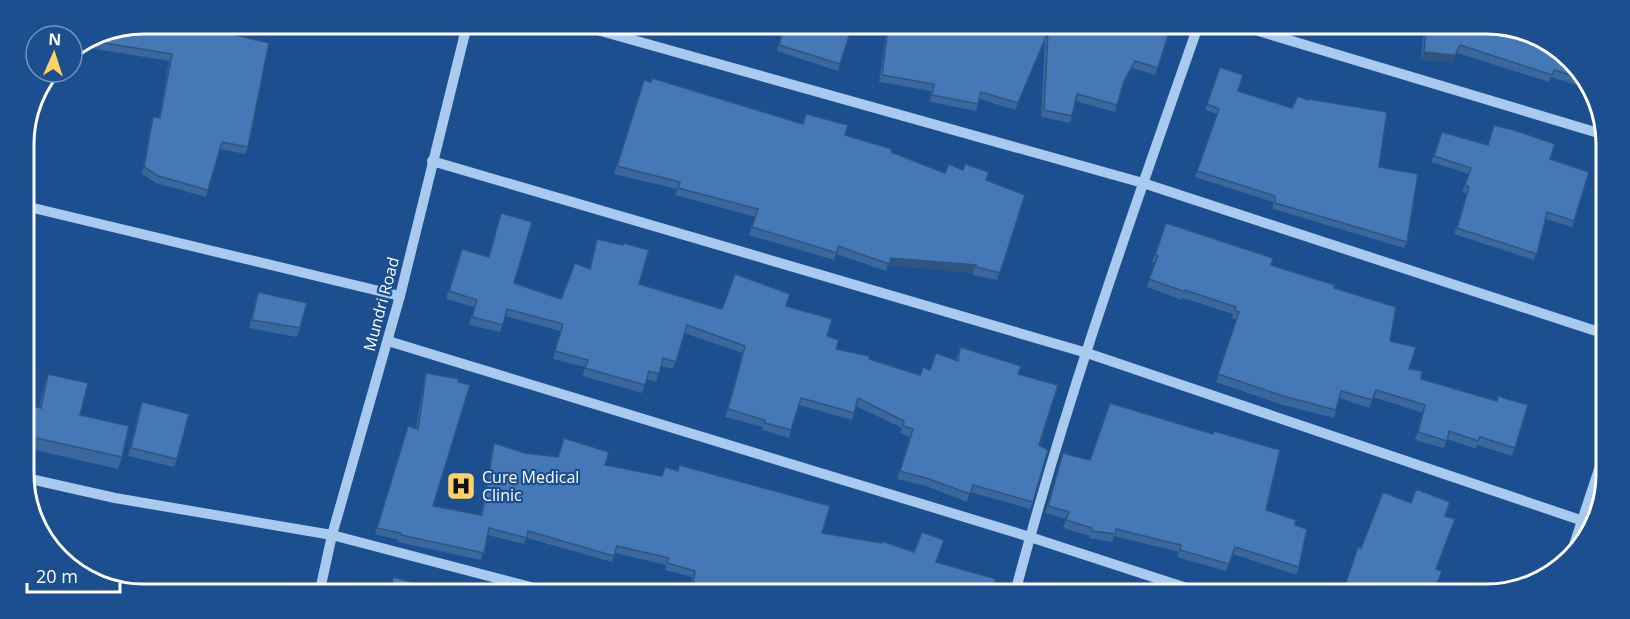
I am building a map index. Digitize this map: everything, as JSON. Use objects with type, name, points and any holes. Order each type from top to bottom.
[{"type":"street","points":[[1017,584],[1087,353],[1195,34]]},
{"type":"street","points":[[1269,34],[1595,132]]},
{"type":"street","name":"Mundri Road","points":[[321,585],[332,535],[400,296],[465,35]]},
{"type":"street","points":[[614,35],[1143,183],[1596,331]]},
{"type":"street","points":[[432,161],[1087,353],[1585,521]]},
{"type":"street","points":[[35,208],[400,296]]},
{"type":"street","points":[[388,341],[1030,537],[1173,584]]},
{"type":"street","points":[[35,480],[115,498],[332,535],[522,585]]},
{"type":"building","points":[[850,34],[840,64],[779,45],[782,35]]},
{"type":"building","points":[[887,34],[1047,34],[1018,103],[981,92],[978,104],[932,95],[934,84],[882,75]]},
{"type":"building","points":[[1048,34],[1168,34],[1158,68],[1135,61],[1124,81],[1117,105],[1077,94],[1072,116],[1044,110]]},
{"type":"building","points":[[1426,34],[1486,34],[1507,37],[1521,40],[1547,53],[1570,75],[1554,70],[1552,75],[1460,45],[1455,55],[1424,52]]},
{"type":"building","points":[[137,35],[235,35],[269,43],[248,147],[222,142],[208,190],[158,176],[144,167],[153,117],[160,118],[172,54],[103,43]]},
{"type":"building","points":[[1220,67],[1243,75],[1238,91],[1292,108],[1298,96],[1308,100],[1387,112],[1379,167],[1418,174],[1407,242],[1275,203],[1275,196],[1197,171],[1219,109],[1207,104]]},
{"type":"building","points":[[652,78],[803,124],[806,114],[848,125],[845,135],[892,149],[891,152],[945,173],[949,164],[963,170],[965,164],[989,172],[986,180],[1025,195],[1000,273],[976,267],[976,265],[891,258],[889,264],[838,246],[837,253],[752,227],[758,209],[678,188],[680,182],[617,166],[644,80],[651,82]]},
{"type":"building","points":[[1494,125],[1555,144],[1550,159],[1589,172],[1574,221],[1547,212],[1537,254],[1457,228],[1469,187],[1465,185],[1471,168],[1434,156],[1442,132],[1488,145]]},
{"type":"building","points":[[501,213],[532,222],[514,283],[561,299],[575,263],[590,269],[597,239],[623,245],[624,243],[649,250],[639,284],[722,309],[735,274],[790,294],[786,306],[832,319],[827,336],[839,340],[836,349],[870,356],[869,359],[920,375],[923,367],[930,370],[936,353],[958,361],[960,347],[1021,366],[1018,374],[1058,385],[1039,445],[1048,450],[1033,502],[973,485],[970,494],[900,471],[913,429],[903,426],[904,421],[858,398],[854,413],[801,398],[791,430],[728,409],[745,346],[687,325],[676,362],[663,358],[659,374],[649,371],[645,385],[585,368],[588,360],[555,351],[563,324],[507,309],[503,325],[472,317],[477,300],[449,291],[462,249],[489,257]]},
{"type":"building","points":[[1166,223],[1273,258],[1271,265],[1396,307],[1390,341],[1416,347],[1409,369],[1422,371],[1421,379],[1497,401],[1498,396],[1528,405],[1515,448],[1480,437],[1478,441],[1449,431],[1447,441],[1418,432],[1425,405],[1376,390],[1372,400],[1341,391],[1336,410],[1283,396],[1218,374],[1239,312],[1235,311],[1236,307],[1149,279],[1158,256],[1155,255]]},
{"type":"building","points":[[258,292],[307,303],[300,328],[252,320]]},
{"type":"building","points":[[426,373],[459,379],[458,382],[470,385],[433,506],[482,515],[494,443],[525,453],[558,457],[564,438],[609,452],[605,465],[662,476],[665,467],[678,471],[679,465],[830,506],[822,533],[882,543],[882,541],[914,552],[922,532],[944,540],[936,562],[996,579],[994,584],[693,585],[695,571],[667,563],[669,558],[617,546],[614,556],[528,531],[527,538],[489,528],[484,553],[377,528],[408,426],[418,429]]},
{"type":"building","points":[[48,374],[88,383],[80,415],[129,426],[122,457],[34,438],[34,406],[41,408]]},
{"type":"building","points":[[142,402],[189,414],[177,459],[131,448]]},
{"type":"building","points":[[1110,403],[1213,434],[1214,431],[1280,450],[1266,510],[1296,520],[1295,525],[1307,529],[1299,567],[1235,547],[1229,564],[1180,550],[1181,545],[1116,529],[1115,534],[1092,531],[1092,528],[1066,520],[1069,512],[1048,506],[1063,453],[1090,460]]},
{"type":"building","points":[[1416,489],[1450,502],[1445,516],[1455,519],[1436,569],[1442,571],[1437,584],[1345,584],[1358,547],[1361,548],[1383,492],[1411,503]]},
{"type":"building","points":[[393,577],[422,585],[392,585]]},
{"type":"place","name":"Cure Medical Clinic","points":[[461,486]]}]
